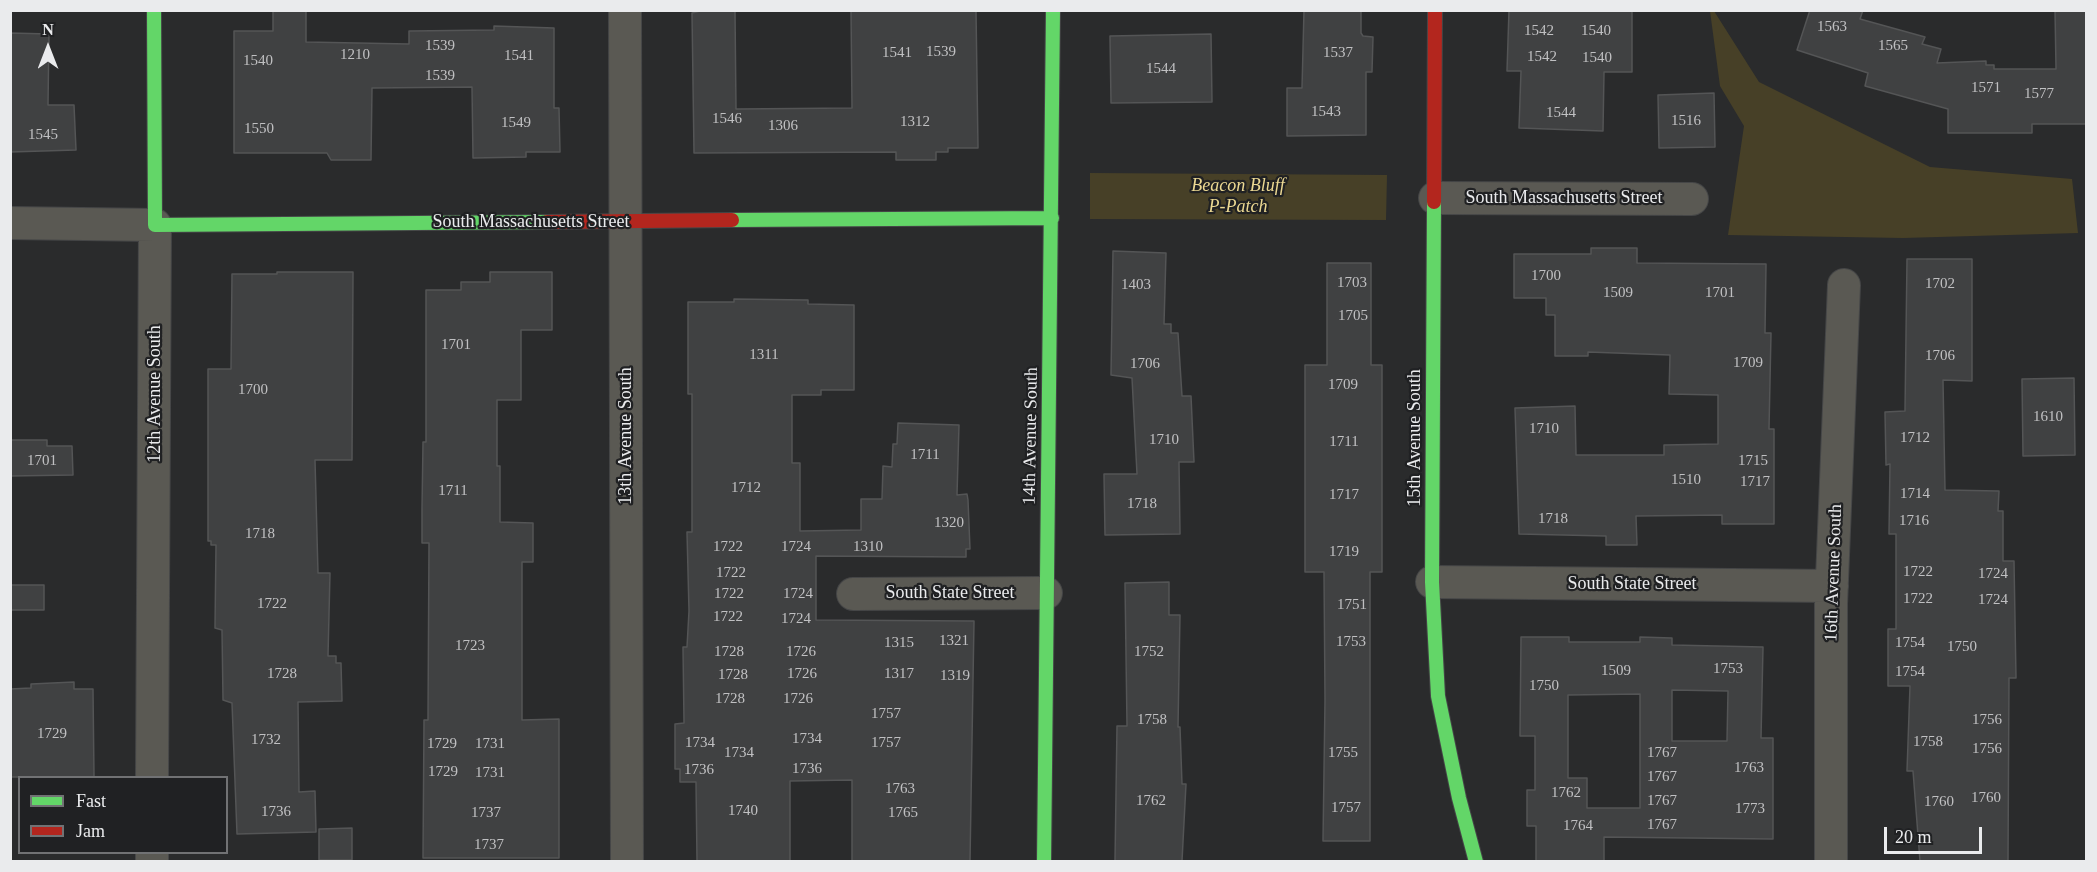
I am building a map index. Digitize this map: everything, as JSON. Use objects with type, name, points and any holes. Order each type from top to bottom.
[{"type":"street","name":"12th Avenue South","points":[[152,776],[154,10]]},
{"type":"street","name":"13th Avenue South","points":[[625,10],[627,861]]},
{"type":"street","name":"14th Avenue South","points":[[1044,861],[1053,10]]},
{"type":"street","name":"15th Avenue South","points":[[1435,10],[1432,582],[1437,696],[1459,798],[1476,861]]},
{"type":"street","name":"South Massachusetts Street","points":[[1435,198],[1692,199]]},
{"type":"street","name":"South Massachusetts Street","points":[[10,223],[155,225],[1052,218]]},
{"type":"street","name":"16th Avenue South","points":[[1831,861],[1832,586],[1844,285]]},
{"type":"street","name":"South State Street","points":[[1432,582],[1832,586]]},
{"type":"street","name":"South State Street","points":[[853,594],[1046,593]]},
{"type":"green space","points":[[1710,11],[1714,11],[1759,82],[1930,167],[2072,179],[2078,233],[1903,238],[1728,235],[1744,126],[1720,86]]},
{"type":"green space","name":"Beacon Bluff P-Patch","points":[[1090,173],[1387,175],[1386,220],[1090,219]]},
{"type":"building","points":[[273,10],[306,10],[306,42],[409,44],[409,31],[494,30],[494,26],[554,28],[554,108],[559,108],[560,152],[526,152],[526,157],[473,158],[472,87],[372,88],[371,160],[331,160],[327,153],[234,153],[234,31],[273,31]]},
{"type":"building","points":[[704,10],[735,10],[736,109],[852,108],[851,10],[976,10],[978,148],[948,148],[948,152],[936,152],[936,160],[896,160],[896,152],[694,153],[692,13]]},
{"type":"building","points":[[1304,10],[1361,10],[1361,33],[1363,36],[1373,37],[1372,72],[1366,72],[1366,135],[1287,136],[1287,88],[1302,88]]},
{"type":"building","points":[[1509,10],[1632,10],[1632,72],[1604,72],[1603,131],[1519,128],[1521,71],[1507,71]]},
{"type":"building","points":[[1810,10],[1863,10],[1860,19],[1925,37],[1922,44],[1941,49],[1937,63],[1986,61],[1986,65],[1994,65],[1994,69],[2056,69],[2055,10],[2086,10],[2086,124],[2032,124],[2032,133],[1948,133],[1948,109],[1865,86],[1868,73],[1797,50]]},
{"type":"building","points":[[10,33],[49,34],[48,105],[74,105],[76,150],[10,152]]},
{"type":"building","points":[[1211,34],[1212,102],[1111,103],[1110,36]]},
{"type":"building","points":[[1714,93],[1715,147],[1659,148],[1658,95]]},
{"type":"building","points":[[1591,248],[1637,248],[1637,263],[1766,264],[1765,333],[1771,333],[1769,429],[1774,429],[1774,524],[1722,524],[1722,515],[1636,516],[1637,545],[1606,545],[1606,536],[1519,534],[1515,408],[1575,406],[1576,455],[1664,455],[1664,445],[1718,444],[1718,395],[1669,394],[1670,355],[1588,352],[1588,356],[1555,356],[1555,315],[1546,315],[1546,298],[1514,298],[1514,254],[1591,254]]},
{"type":"building","points":[[1113,251],[1166,253],[1164,324],[1171,324],[1171,333],[1178,333],[1182,396],[1191,396],[1194,462],[1179,462],[1180,534],[1105,535],[1104,474],[1137,474],[1132,378],[1111,375]]},
{"type":"building","points":[[1907,259],[1972,259],[1972,381],[1943,380],[1945,490],[1999,491],[1998,511],[2003,511],[2003,561],[2014,561],[2016,678],[2009,678],[2008,861],[1920,861],[1913,771],[1907,771],[1910,686],[1888,686],[1888,629],[1896,629],[1896,534],[1889,534],[1890,464],[1886,465],[1885,412],[1905,411]]},
{"type":"building","points":[[1327,263],[1371,263],[1371,365],[1382,365],[1382,572],[1370,572],[1370,841],[1323,841],[1324,572],[1305,572],[1305,365],[1327,365]]},
{"type":"building","points":[[277,272],[353,272],[352,460],[315,460],[318,573],[330,573],[328,656],[336,656],[336,663],[341,663],[342,701],[298,702],[299,792],[315,791],[316,832],[237,834],[232,703],[223,700],[222,630],[215,628],[216,545],[211,545],[211,541],[208,541],[208,369],[231,369],[232,274],[277,274]]},
{"type":"building","points":[[490,272],[552,272],[552,330],[521,330],[521,400],[497,400],[497,466],[500,466],[500,522],[533,523],[533,562],[522,562],[522,720],[559,719],[559,858],[423,858],[424,720],[428,720],[429,543],[422,543],[423,442],[426,442],[426,290],[461,290],[461,282],[490,282]]},
{"type":"building","points":[[734,299],[808,300],[808,304],[854,305],[854,390],[821,390],[821,395],[792,395],[792,463],[800,463],[800,531],[861,530],[861,499],[882,499],[883,466],[892,467],[893,444],[897,444],[898,423],[959,425],[957,495],[967,494],[968,500],[970,549],[966,549],[966,557],[816,556],[816,620],[974,621],[970,861],[852,861],[852,780],[790,781],[790,861],[697,861],[696,782],[680,782],[680,769],[675,769],[675,724],[684,723],[683,647],[687,647],[689,611],[687,532],[692,532],[692,394],[688,394],[688,302],[734,302]]},
{"type":"building","points":[[2074,378],[2075,455],[2023,456],[2022,379]]},
{"type":"building","points":[[10,440],[47,440],[47,446],[72,446],[73,475],[10,476]]},
{"type":"building","points":[[1169,582],[1169,615],[1180,615],[1178,727],[1180,727],[1182,784],[1186,784],[1182,861],[1115,861],[1117,726],[1127,726],[1125,583]]},
{"type":"building","points":[[10,585],[44,585],[44,610],[10,610]]},
{"type":"building","points":[[1521,637],[1569,637],[1569,642],[1640,642],[1640,637],[1672,638],[1672,645],[1763,647],[1761,738],[1773,738],[1773,839],[1604,837],[1604,861],[1536,861],[1536,826],[1527,826],[1527,790],[1535,790],[1535,736],[1520,736]],"holes":[[[1672,690],[1728,691],[1727,741],[1672,741]],[[1640,694],[1640,808],[1587,808],[1587,778],[1568,778],[1568,695]]]},
{"type":"building","points":[[74,682],[74,689],[93,689],[94,776],[10,777],[10,689],[31,688],[31,684]]},
{"type":"building","points":[[352,828],[352,860],[319,860],[319,829]]},
{"type":"traffic: fast","points":[[154,10],[155,225],[547,222]]},
{"type":"traffic: fast","points":[[1044,862],[1053,10]]},
{"type":"traffic: fast","points":[[1434,202],[1432,582],[1438,696],[1459,798],[1476,862]]},
{"type":"traffic: fast","points":[[732,220],[1052,218]]},
{"type":"traffic: jam","points":[[1434,202],[1435,10]]},
{"type":"traffic: jam","points":[[547,222],[732,220]]}]
